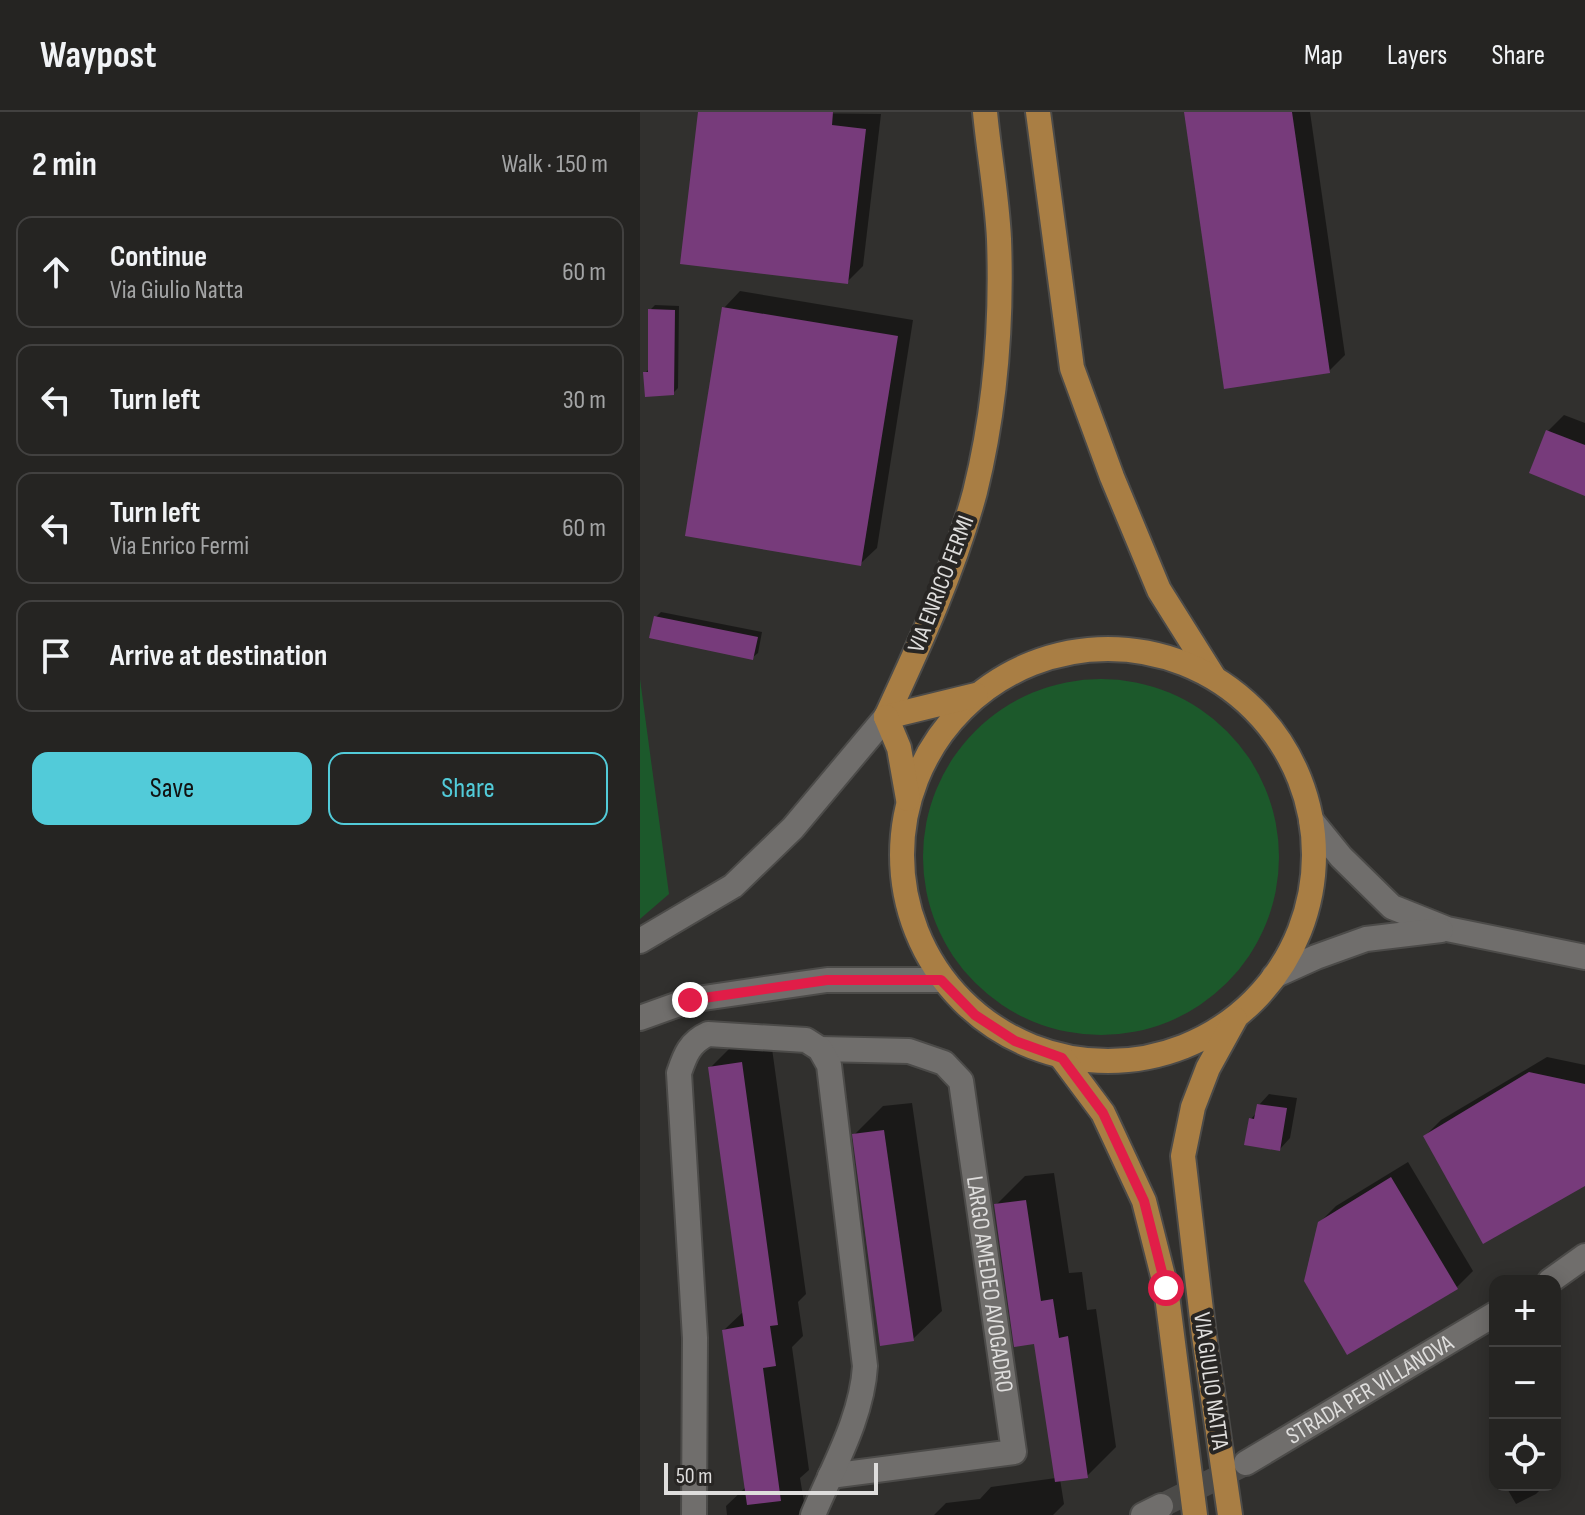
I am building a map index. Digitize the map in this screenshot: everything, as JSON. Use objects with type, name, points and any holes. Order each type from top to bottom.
[{"type":"main road","name":"VIA ENRICO FERMI","points":[[886,717],[937,607],[975,492],[992,398],[998,318],[999,238],[985,112]]},
{"type":"main road","points":[[1038,112],[1072,368],[1112,477],[1159,590],[1213,676]]},
{"type":"main road","points":[[1092,648],[1154,653],[1213,676],[1263,717],[1298,772],[1311,820],[1314,836],[1310,901],[1283,966],[1235,1019],[1182,1049],[1123,1062],[1062,1058],[1015,1041],[985,1022],[941,980],[912,924],[901,862],[908,799],[899,748],[886,717],[976,695],[1031,663],[1092,648]]},
{"type":"main road","points":[[908,799],[934,742],[976,695]]},
{"type":"main road","name":"VIA GIULIO NATTA","points":[[1230,1515],[1204,1336],[1183,1156],[1193,1107],[1208,1068],[1235,1019]]},
{"type":"main road","name":"VIA GIULIO NATTA","points":[[1062,1058],[1103,1113],[1144,1201],[1166,1288],[1195,1515]]},
{"type":"street","name":"VIA ENRICO FERMI","points":[[640,941],[733,886],[793,828],[886,717]]},
{"type":"street","points":[[1311,820],[1341,857],[1392,907],[1447,929],[1585,957]]},
{"type":"street","points":[[1274,976],[1366,939],[1447,929]]},
{"type":"street","points":[[640,1018],[690,1000],[827,980],[941,980]]},
{"type":"street","name":"LARGO AMEDEO AVOGADRO","points":[[694,1515],[695,1338],[679,1073],[685,1054],[696,1039],[708,1034],[806,1040],[820,1049],[909,1051],[944,1063],[961,1081],[1014,1452],[830,1476]]},
{"type":"street","points":[[813,1515],[855,1418],[864,1387],[865,1366],[829,1065],[820,1049]]},
{"type":"street","points":[[1558,1275],[1585,1256]]},
{"type":"street","name":"STRADA PER VILLANOVA","points":[[1246,1463],[1489,1318]]},
{"type":"green space","points":[[640,679],[669,894],[640,919]]},
{"type":"green space","points":[[1101,679],[1136,682],[1169,692],[1200,709],[1227,731],[1249,758],[1266,789],[1276,822],[1279,857],[1276,892],[1266,925],[1249,956],[1227,983],[1200,1005],[1169,1022],[1136,1032],[1101,1035],[1066,1032],[1033,1022],[1002,1005],[975,983],[953,956],[936,925],[926,892],[923,857],[926,822],[936,789],[953,758],[975,731],[1002,709],[1033,692],[1066,682]]},
{"type":"building","points":[[698,112],[833,112],[832,125],[866,129],[848,284],[680,264]]},
{"type":"building","points":[[1184,112],[1292,112],[1330,373],[1224,389]]},
{"type":"building","points":[[722,307],[898,336],[861,566],[685,536]]},
{"type":"building","points":[[648,309],[675,310],[674,395],[645,397],[643,372],[648,372]]},
{"type":"building","points":[[1546,430],[1585,445],[1585,496],[1529,473]]},
{"type":"building","points":[[654,616],[758,637],[753,660],[649,638]]},
{"type":"building","points":[[742,1062],[778,1325],[770,1326],[776,1366],[763,1368],[781,1501],[747,1505],[722,1330],[744,1326],[708,1067]]},
{"type":"building","points":[[1529,1072],[1585,1084],[1585,1186],[1483,1244],[1423,1136]]},
{"type":"building","points":[[1257,1104],[1287,1108],[1280,1151],[1244,1145],[1249,1118],[1254,1119]]},
{"type":"building","points":[[884,1130],[914,1341],[880,1346],[852,1134]]},
{"type":"building","points":[[1391,1177],[1458,1289],[1347,1355],[1304,1281],[1318,1222]]},
{"type":"building","points":[[1026,1200],[1041,1301],[1053,1299],[1059,1338],[1068,1336],[1088,1478],[1055,1482],[1034,1344],[1014,1347],[994,1204]]},
{"type":"tunnel","points":[[1161,1506],[1241,1466]]},
{"type":"route","points":[[690,1000],[827,980],[941,980],[975,1015],[1015,1041],[1062,1058],[1103,1113],[1144,1201],[1166,1288]]}]
